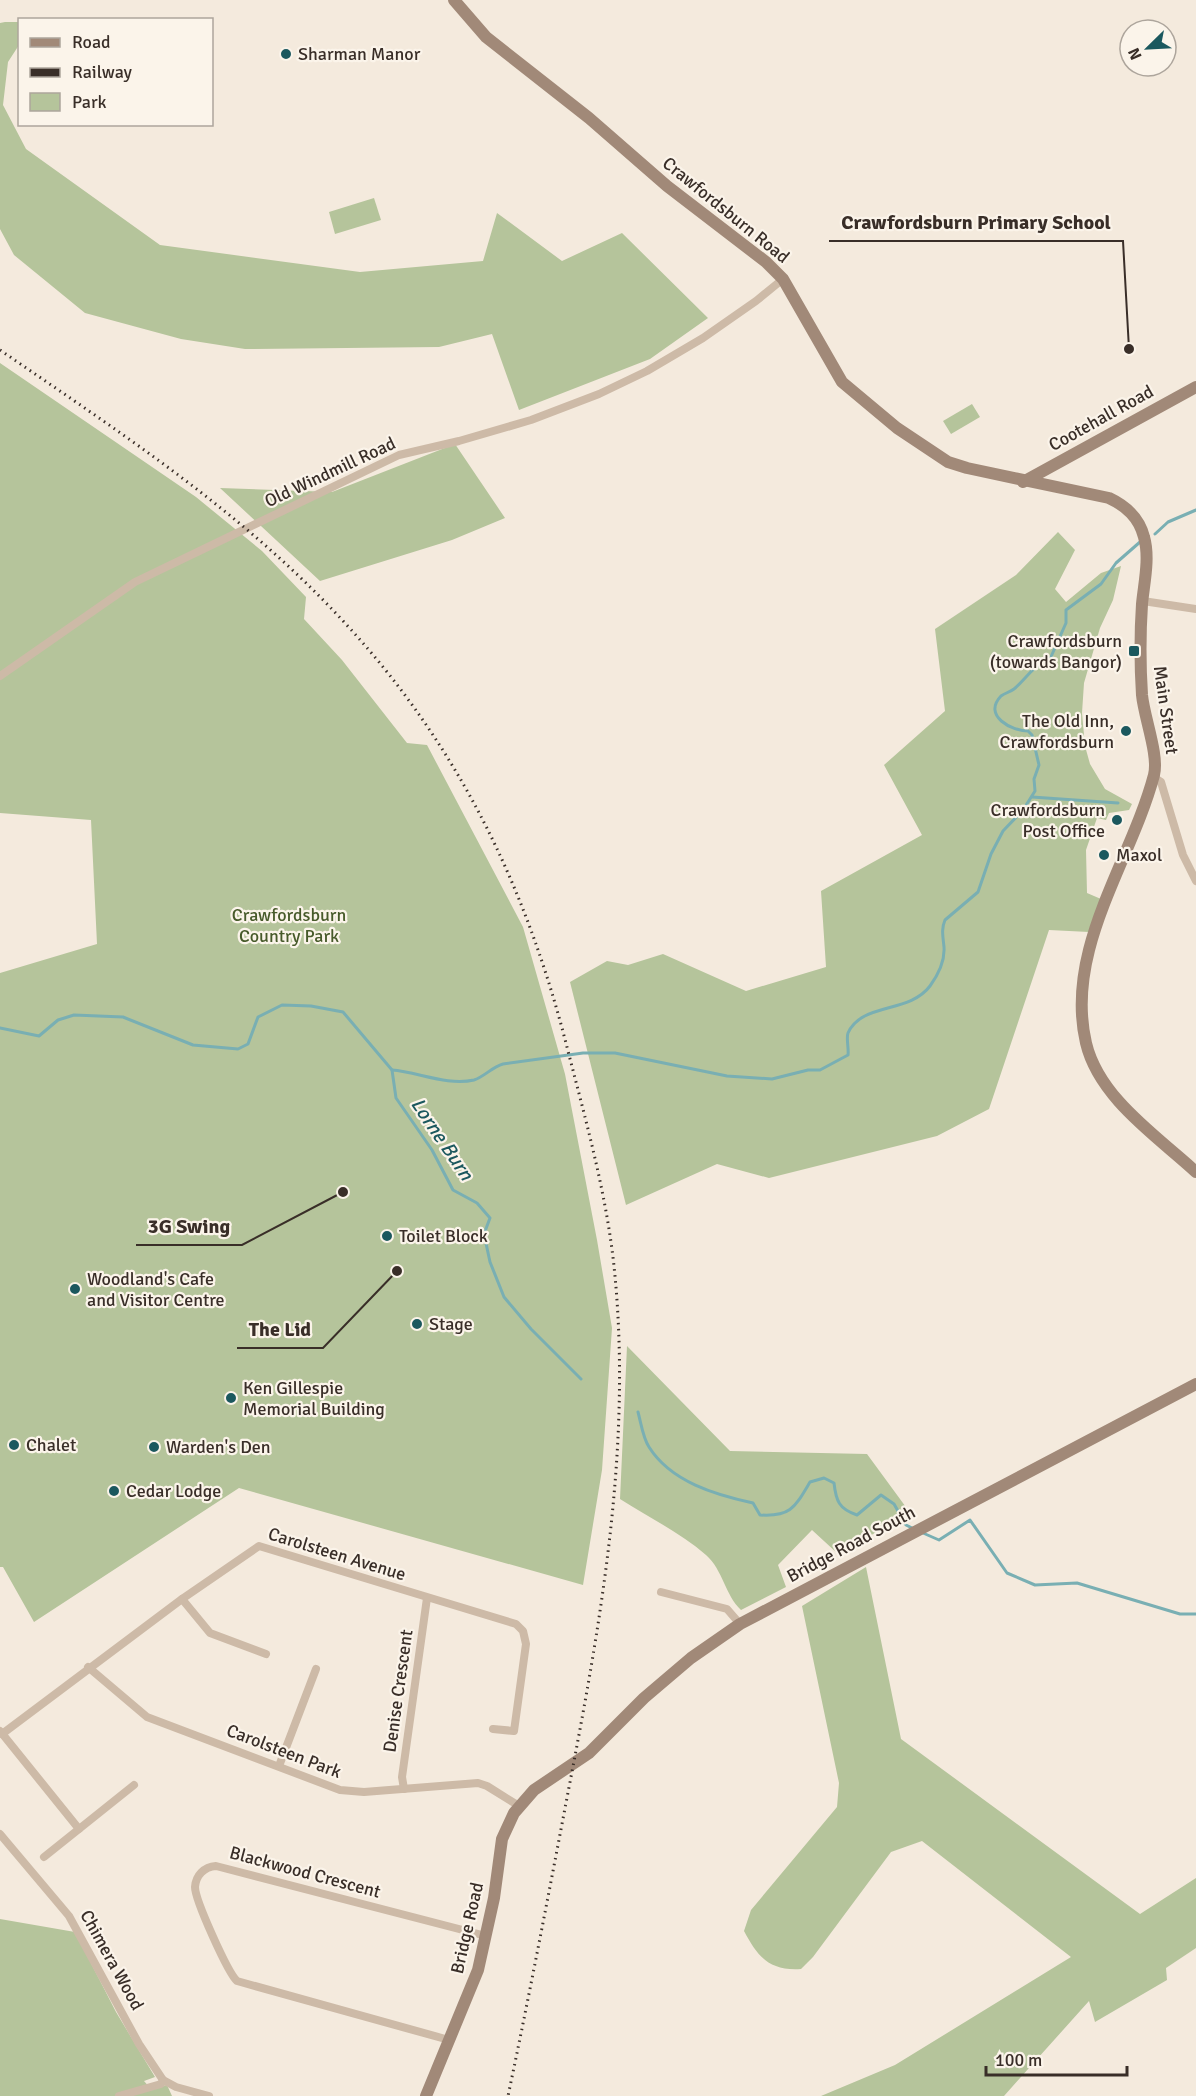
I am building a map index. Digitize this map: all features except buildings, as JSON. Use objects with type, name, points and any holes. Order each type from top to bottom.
[{"type":"main road","name":"Crawfordsburn Road","points":[[454,0],[486,37],[589,118],[667,186],[751,249],[783,279],[842,382],[864,403],[948,462],[1023,482]]},
{"type":"main road","name":"Cootehall Road","points":[[1023,482],[1196,387]]},
{"type":"main road","name":"Main Street","points":[[1023,482],[1109,498],[1128,509],[1141,528],[1146,545],[1140,642],[1142,696],[1155,766],[1153,777]]},
{"type":"main road","points":[[1153,777],[1097,925],[1083,985],[1081,1014],[1086,1044],[1104,1083],[1125,1107],[1196,1172]]},
{"type":"main road","name":"Bridge Road South","points":[[552,1778],[590,1753],[644,1698],[691,1658],[740,1624],[1196,1384]]},
{"type":"main road","name":"Bridge Road","points":[[426,2096],[474,1981],[486,1936],[502,1839],[519,1806],[534,1790],[552,1778]]},
{"type":"street","name":"Old Windmill Road","points":[[0,676],[135,582],[399,455],[522,423],[598,394],[647,371],[703,338],[756,302],[783,279]]},
{"type":"street","points":[[1143,601],[1196,609]]},
{"type":"street","points":[[1153,777],[1161,782],[1183,855],[1196,881]]},
{"type":"street","name":"Carolsteen Avenue","points":[[1,1732],[182,1599],[259,1546],[511,1622],[523,1631],[526,1644],[514,1731],[493,1730]]},
{"type":"street","points":[[661,1592],[727,1609],[740,1624]]},
{"type":"street","name":"Denise Crescent","points":[[404,1789],[402,1777],[427,1598]]},
{"type":"street","points":[[182,1599],[210,1633],[266,1654]]},
{"type":"street","name":"Carolsteen Park","points":[[88,1667],[147,1717],[349,1792],[478,1783],[519,1806]]},
{"type":"street","points":[[279,1766],[316,1669]]},
{"type":"street","points":[[1,1732],[79,1829]]},
{"type":"street","points":[[44,1857],[134,1785]]},
{"type":"street","name":"Chimera Wood","points":[[0,1834],[82,1934],[139,2044],[163,2079]]},
{"type":"street","name":"Blackwood Crescent","points":[[449,2040],[237,1981],[228,1970],[196,1894],[196,1880],[205,1869],[216,1866],[486,1936]]},
{"type":"street","points":[[119,2096],[161,2084],[163,2079],[176,2087],[209,2096]]},
{"type":"green space","points":[[18,22],[18,47],[8,62],[3,105],[26,149],[160,245],[360,272],[483,261],[497,213],[562,261],[622,233],[708,318],[650,359],[519,410],[492,334],[439,347],[245,349],[181,339],[85,313],[14,255],[0,229],[0,23]]},
{"type":"green space","points":[[374,198],[381,220],[335,234],[329,212]]},
{"type":"green space","name":"Crawfordsburn Country Park","points":[[0,363],[196,497],[262,551],[306,597],[304,619],[342,660],[407,743],[427,745],[523,927],[565,1074],[612,1328],[602,1470],[583,1585],[239,1488],[34,1622],[3,1567],[0,1567],[0,973],[97,944],[91,820],[0,813]]},
{"type":"green space","points":[[972,404],[980,417],[951,434],[943,421]]},
{"type":"green space","points":[[455,444],[505,518],[452,540],[320,581],[220,488],[332,492]]},
{"type":"green space","points":[[1058,532],[1075,550],[1055,589],[1066,602],[1101,573],[1121,566],[1113,600],[1100,628],[1084,683],[1082,713],[1085,746],[1090,764],[1105,789],[1132,804],[1129,810],[1109,813],[1106,820],[1097,818],[1086,850],[1087,893],[1101,899],[1089,932],[1049,930],[989,1109],[937,1136],[769,1178],[717,1164],[626,1205],[570,982],[607,961],[628,965],[663,954],[746,991],[826,967],[821,891],[922,835],[884,765],[945,711],[935,629],[1016,575]]},
{"type":"green space","points":[[627,1346],[730,1451],[867,1454],[911,1514],[837,1553],[812,1530],[778,1565],[786,1587],[741,1610],[731,1597],[712,1561],[706,1555],[675,1532],[620,1499]]},
{"type":"green space","points":[[866,1567],[901,1739],[1140,1914],[1196,1878],[1196,1948],[1166,1968],[1167,1980],[1095,2022],[1089,2001],[1004,2096],[821,2096],[895,2065],[1071,1957],[922,1841],[891,1852],[813,1957],[801,1969],[781,1968],[766,1961],[754,1948],[744,1931],[751,1910],[837,1807],[839,1783],[802,1606]]},
{"type":"green space","points":[[0,1919],[75,1932],[116,2012],[155,2077],[144,2081],[151,2089],[167,2085],[172,2096],[0,2096]]},
{"type":"waterway","points":[[1155,534],[1168,522],[1196,510]]},
{"type":"waterway","points":[[392,1070],[443,1080],[464,1081],[478,1079],[503,1064],[583,1053],[615,1053],[727,1076],[772,1079],[808,1070],[820,1070],[848,1055],[847,1035],[855,1023],[875,1012],[910,1001],[930,986],[942,963],[945,920],[978,892],[991,854],[1003,831],[1023,810],[1035,791],[1034,779],[1039,765],[1032,735],[1028,731],[1014,728],[1001,721],[995,710],[996,703],[1001,696],[1014,689],[1034,669],[1050,659],[1066,623],[1066,610],[1101,584],[1116,563],[1140,542]]},
{"type":"waterway","points":[[1032,797],[1118,803]]},
{"type":"waterway","name":"Lorne Burn","points":[[0,1028],[39,1036],[58,1020],[74,1015],[123,1017],[193,1045],[238,1049],[248,1044],[258,1017],[282,1005],[311,1006],[343,1012],[392,1070],[396,1098],[432,1150],[453,1190],[477,1203],[490,1218],[484,1234],[490,1262],[504,1297],[531,1329],[581,1379]]},
{"type":"waterway","name":"Lorne Burn","points":[[638,1412],[647,1443],[658,1459],[669,1469],[695,1485],[724,1496],[753,1503],[760,1515],[779,1514],[791,1509],[810,1482],[824,1478],[834,1483],[837,1499],[846,1510],[857,1515],[881,1495],[894,1504],[906,1525],[914,1529]]},
{"type":"waterway","name":"Lorne Burn","points":[[923,1533],[939,1540],[970,1520],[1007,1573],[1035,1585],[1077,1583],[1180,1614],[1196,1614]]},
{"type":"railway","points":[[0,350],[136,444],[223,510],[305,582],[385,669],[422,718],[455,769],[484,822],[532,933],[551,991],[589,1135],[612,1248],[619,1340],[619,1403],[610,1530],[593,1657],[508,2096]]},
{"type":"place","name":"Sharman Manor","points":[[286,54]]},
{"type":"place","name":"Crawfordsburn Primary School","points":[[1129,349]]},
{"type":"place","name":"Crawfordsburn (towards Bangor)","points":[[1134,651]]},
{"type":"place","name":"The Old Inn, Crawfordsburn","points":[[1126,731]]},
{"type":"place","name":"Crawfordsburn Post Office","points":[[1117,820]]},
{"type":"place","name":"Maxol","points":[[1104,855]]},
{"type":"place","name":"3G Swing","points":[[343,1192]]},
{"type":"place","name":"Toilet Block","points":[[387,1236]]},
{"type":"place","name":"The Lid","points":[[397,1271]]},
{"type":"place","name":"Woodland's Cafe and Visitor Centre","points":[[75,1289]]},
{"type":"place","name":"Stage","points":[[417,1324]]},
{"type":"place","name":"Ken Gillespie Memorial Building","points":[[231,1398]]},
{"type":"place","name":"Chalet","points":[[14,1445]]},
{"type":"place","name":"Warden's Den","points":[[154,1447]]},
{"type":"place","name":"Cedar Lodge","points":[[114,1491]]}]
